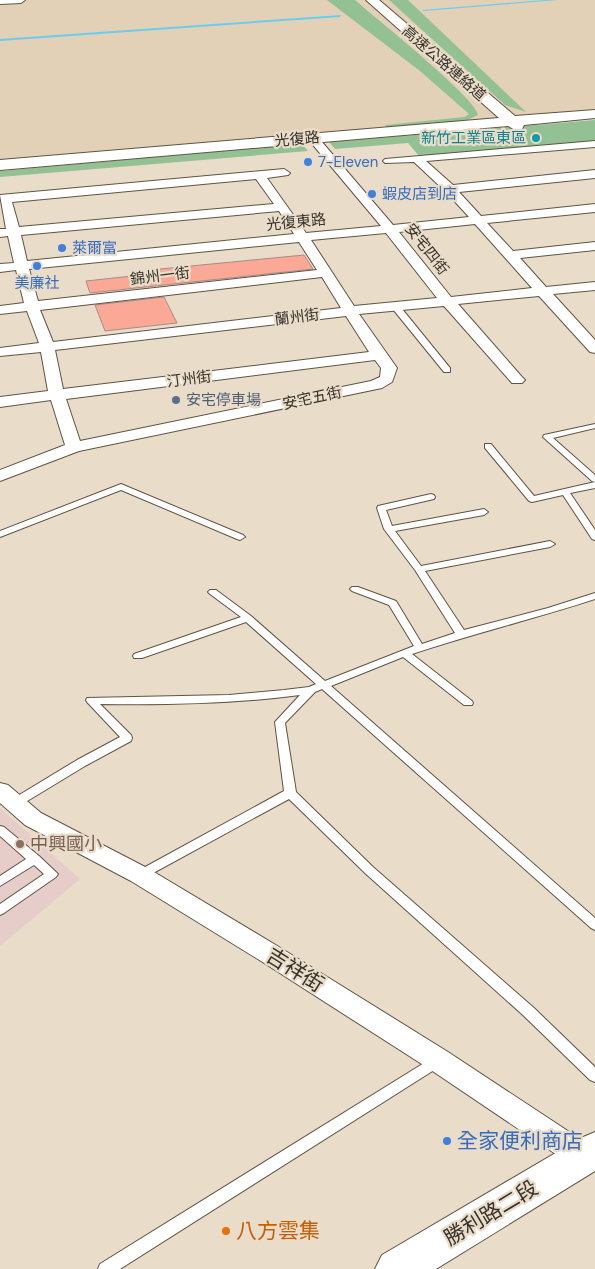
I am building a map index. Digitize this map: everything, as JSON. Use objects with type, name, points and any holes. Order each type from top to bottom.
[{"type":"street","points":[[0,2],[21,0]]},
{"type":"street","name":"高速公路連絡道","points":[[372,0],[492,106],[514,123]]},
{"type":"street","points":[[470,125],[483,117],[492,106],[548,118]]},
{"type":"street","name":"光復路","points":[[0,165],[514,123],[595,114]]},
{"type":"street","name":"光復路","points":[[0,170],[470,125],[595,120]]},
{"type":"street","name":"安宅四街","points":[[314,139],[390,229],[447,301],[517,380]]},
{"type":"street","points":[[389,161],[595,144]]},
{"type":"street","points":[[417,159],[450,189],[595,349]]},
{"type":"street","points":[[74,447],[57,396],[47,346],[32,307],[23,265],[7,232],[2,198],[284,173]]},
{"type":"street","points":[[450,189],[595,174]]},
{"type":"street","name":"安宅五街","points":[[0,476],[74,447],[376,384],[388,379],[389,368],[378,355],[324,273],[283,207],[259,175]]},
{"type":"street","points":[[7,232],[283,207]]},
{"type":"street","name":"光復東路","points":[[0,268],[595,208]]},
{"type":"street","points":[[510,255],[595,246]]},
{"type":"street","name":"錦州一街","points":[[0,310],[324,273]]},
{"type":"street","name":"蘭州街","points":[[0,352],[395,306],[595,286]]},
{"type":"street","points":[[577,330],[595,328]]},
{"type":"street","name":"汀州街","points":[[0,402],[378,355]]},
{"type":"street","name":"吉祥街","points":[[7,797],[33,819],[140,875],[590,1154]]},
{"type":"street","name":"勝利路二段","points":[[397,1269],[590,1154]]},
{"type":"lane","points":[[395,306],[448,370]]},
{"type":"lane","points":[[595,426],[547,437],[595,479]]},
{"type":"lane","points":[[488,446],[532,500],[595,485]]},
{"type":"lane","points":[[0,534],[121,487],[240,537]]},
{"type":"lane","points":[[566,493],[595,537]]},
{"type":"lane","points":[[431,496],[381,508],[389,529],[419,570],[461,634]]},
{"type":"lane","points":[[389,529],[484,512]]},
{"type":"lane","points":[[419,570],[550,544]]},
{"type":"lane","points":[[355,589],[394,603],[420,648]]},
{"type":"lane","points":[[213,592],[248,618],[595,925]]},
{"type":"lane","points":[[7,797],[81,763],[127,738],[91,700],[137,701],[270,696],[311,690],[404,653],[461,634],[595,596]]},
{"type":"lane","points":[[138,656],[248,618]]},
{"type":"lane","points":[[404,653],[468,703]]},
{"type":"lane","points":[[311,690],[280,722],[290,793],[369,870],[530,1012],[595,1076]]},
{"type":"lane","points":[[140,875],[290,793]]},
{"type":"lane","points":[[0,830],[52,874],[0,910]]},
{"type":"lane","points":[[0,882],[35,858]]},
{"type":"lane","points":[[106,1269],[438,1060]]},
{"type":"shaded area","points":[[0,0],[595,0],[595,115],[0,167]]},
{"type":"shaded area","name":"中興國小","points":[[0,808],[80,879],[0,946]]},
{"type":"green space","points":[[327,0],[355,0],[443,76],[473,106],[478,115],[459,124],[388,129],[385,125],[465,117],[469,114],[420,71]]},
{"type":"green space","points":[[389,0],[408,0],[526,112],[505,105]]},
{"type":"green space","points":[[595,120],[595,143],[420,157],[408,143],[335,149],[329,142]]},
{"type":"green space","points":[[302,144],[308,151],[0,177],[0,171]]},
{"type":"building","points":[[304,255],[313,269],[90,293],[86,281],[151,274],[150,270]]},
{"type":"building","points":[[164,297],[177,323],[105,331],[95,305]]},
{"type":"waterway","points":[[424,10],[557,0]]},
{"type":"waterway","points":[[0,40],[340,16]]},
{"type":"place","name":"新竹工業區東區","points":[[536,138]]},
{"type":"place","name":"7-Eleven","points":[[308,162]]},
{"type":"place","name":"蝦皮店到店","points":[[372,194]]},
{"type":"place","name":"萊爾富","points":[[62,248]]},
{"type":"place","name":"美廉社","points":[[37,266]]},
{"type":"place","name":"安宅停車場","points":[[176,400]]},
{"type":"place","name":"中興國小","points":[[20,844]]},
{"type":"place","name":"全家便利商店","points":[[447,1141]]},
{"type":"place","name":"八方雲集","points":[[226,1231]]}]
